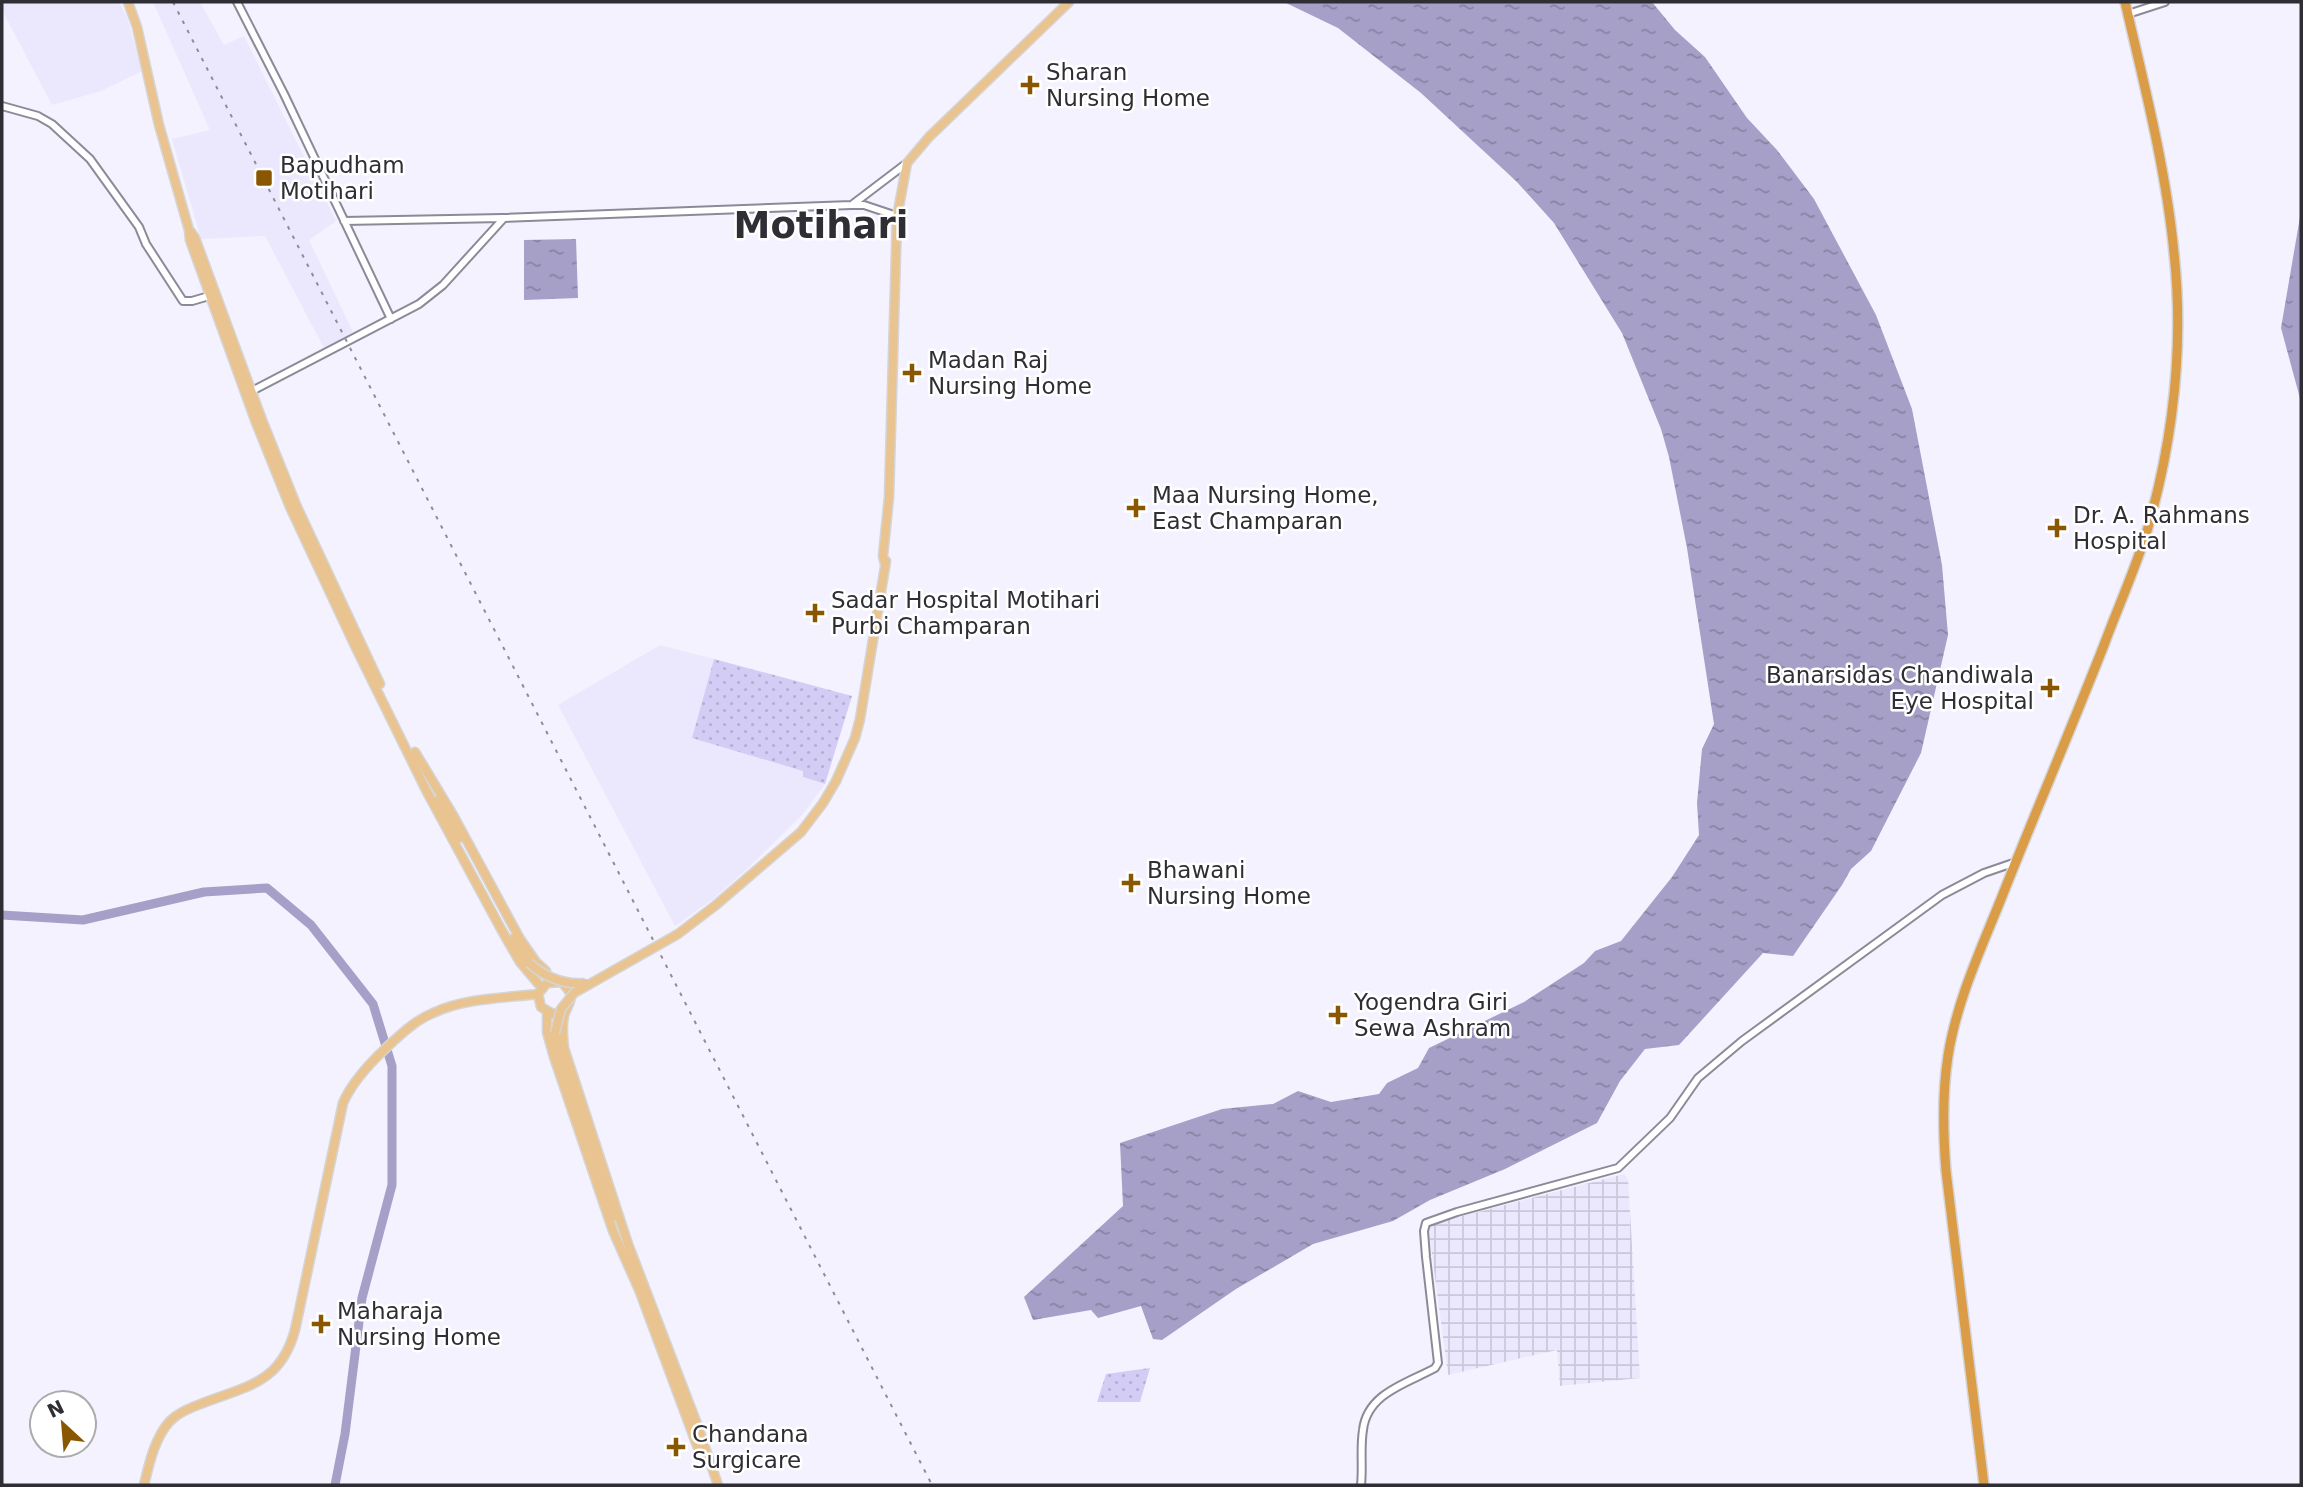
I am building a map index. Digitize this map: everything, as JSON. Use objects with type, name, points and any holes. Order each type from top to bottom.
[{"type":"highway","points":[[1984,1485],[1946,1171],[1943,1121],[1945,1075],[1950,1043],[1963,997],[2139,555],[2147,530],[2171,418],[2176,367],[2177,297],[2167,200],[2125,2]]},
{"type":"main road","points":[[128,2],[137,26],[159,125],[190,240],[209,296],[249,393]]},
{"type":"main road","points":[[718,1485],[697,1424],[617,1228],[558,1050],[555,1033],[558,1016],[567,999],[588,983],[678,934],[716,905],[801,832],[823,803],[835,781],[856,736],[866,691],[885,564],[883,555],[889,497],[900,215],[907,163],[929,137],[1069,2]]},
{"type":"main road","points":[[189,230],[195,238],[290,507],[356,648],[529,963],[558,981],[588,983]]},
{"type":"main road","points":[[425,776],[453,815],[520,939],[536,962],[558,982],[568,987],[571,1002],[565,1011],[562,1034],[564,1048],[624,1245],[712,1485]]},
{"type":"main road","points":[[425,776],[510,946],[540,990],[541,1007],[547,1013],[559,1014],[565,1011]]},
{"type":"main road","points":[[144,1485],[156,1445],[173,1418],[186,1410],[260,1380],[285,1359],[295,1330],[343,1103],[357,1080],[380,1054],[411,1026],[432,1013],[453,1006],[540,990],[547,983],[558,982]]},
{"type":"main road","points":[[547,1013],[547,1032],[554,1057],[607,1214],[624,1245]]},
{"type":"street","points":[[237,2],[391,319]]},
{"type":"street","points":[[2127,14],[2165,2]]},
{"type":"street","points":[[2,106],[38,116],[60,130],[90,159],[111,185],[183,301],[209,296]]},
{"type":"street","points":[[851,205],[907,163]]},
{"type":"street","points":[[344,220],[504,218],[851,205],[864,205],[900,215]]},
{"type":"street","points":[[249,393],[419,304],[443,285],[504,218]]},
{"type":"street","points":[[1361,1485],[1362,1433],[1369,1411],[1396,1387],[1437,1366],[1424,1231],[1426,1223],[1618,1168],[1670,1118],[1698,1078],[1742,1041],[1942,895],[1984,873],[2016,862]]},
{"type":"shaded area","points":[[2,2],[119,2],[127,17],[142,71],[101,91],[52,105],[2,10]]},
{"type":"shaded area","points":[[153,2],[200,2],[224,45],[244,36],[336,221],[309,240],[353,332],[324,348],[265,236],[201,239],[172,139],[210,130]]},
{"type":"shaded area","points":[[660,645],[714,659],[693,738],[803,771],[803,777],[825,784],[802,815],[748,868],[713,899],[675,926],[558,705]]},
{"type":"shaded area","points":[[714,659],[852,696],[825,784],[803,777],[803,771],[692,738]]},
{"type":"shaded area","points":[[1624,1174],[1628,1179],[1640,1378],[1560,1386],[1557,1350],[1448,1375],[1428,1225]]},
{"type":"shaded area","points":[[1150,1368],[1140,1402],[1097,1402],[1106,1374]]},
{"type":"water","points":[[1284,2],[1652,2],[1675,30],[1705,57],[1747,118],[1777,150],[1814,199],[1876,315],[1912,409],[1942,565],[1948,635],[1921,753],[1871,851],[1851,869],[1793,956],[1763,953],[1679,1045],[1645,1049],[1620,1081],[1597,1123],[1505,1169],[1430,1200],[1393,1221],[1313,1244],[1236,1289],[1162,1340],[1153,1339],[1141,1306],[1098,1318],[1091,1310],[1033,1320],[1024,1297],[1123,1206],[1120,1143],[1222,1109],[1273,1104],[1298,1091],[1331,1102],[1379,1094],[1387,1083],[1418,1068],[1429,1048],[1524,1002],[1584,963],[1595,951],[1621,941],[1672,877],[1699,835],[1697,803],[1702,749],[1714,724],[1687,548],[1669,457],[1661,429],[1622,333],[1554,223],[1516,181],[1421,93],[1338,28]]},
{"type":"water","points":[[2301,211],[2301,402],[2281,328]]},
{"type":"water","points":[[576,239],[578,298],[524,300],[524,240]]},
{"type":"waterway","points":[[2,915],[83,920],[204,892],[267,888],[311,925],[373,1004],[392,1066],[392,1185],[362,1298],[345,1434],[335,1485]]},
{"type":"railway","points":[[173,2],[932,1485]]},
{"type":"place","name":"Sharan Nursing Home","points":[[1030,85]]},
{"type":"place","name":"Bapudham Motihari","points":[[264,178]]},
{"type":"place","name":"Madan Raj Nursing Home","points":[[912,373]]},
{"type":"place","name":"Maa Nursing Home, East Champaran","points":[[1136,508]]},
{"type":"place","name":"Dr. A. Rahmans Hospital","points":[[2057,528]]},
{"type":"place","name":"Sadar Hospital Motihari Purbi Champaran","points":[[815,613]]},
{"type":"place","name":"Banarsidas Chandiwala Eye Hospital","points":[[2050,688]]},
{"type":"place","name":"Bhawani Nursing Home","points":[[1131,883]]},
{"type":"place","name":"Yogendra Giri Sewa Ashram","points":[[1338,1015]]},
{"type":"place","name":"Maharaja Nursing Home","points":[[321,1324]]},
{"type":"place","name":"Chandana Surgicare","points":[[676,1447]]},
{"type":"district","name":"Motihari","points":[[821,225]]}]
